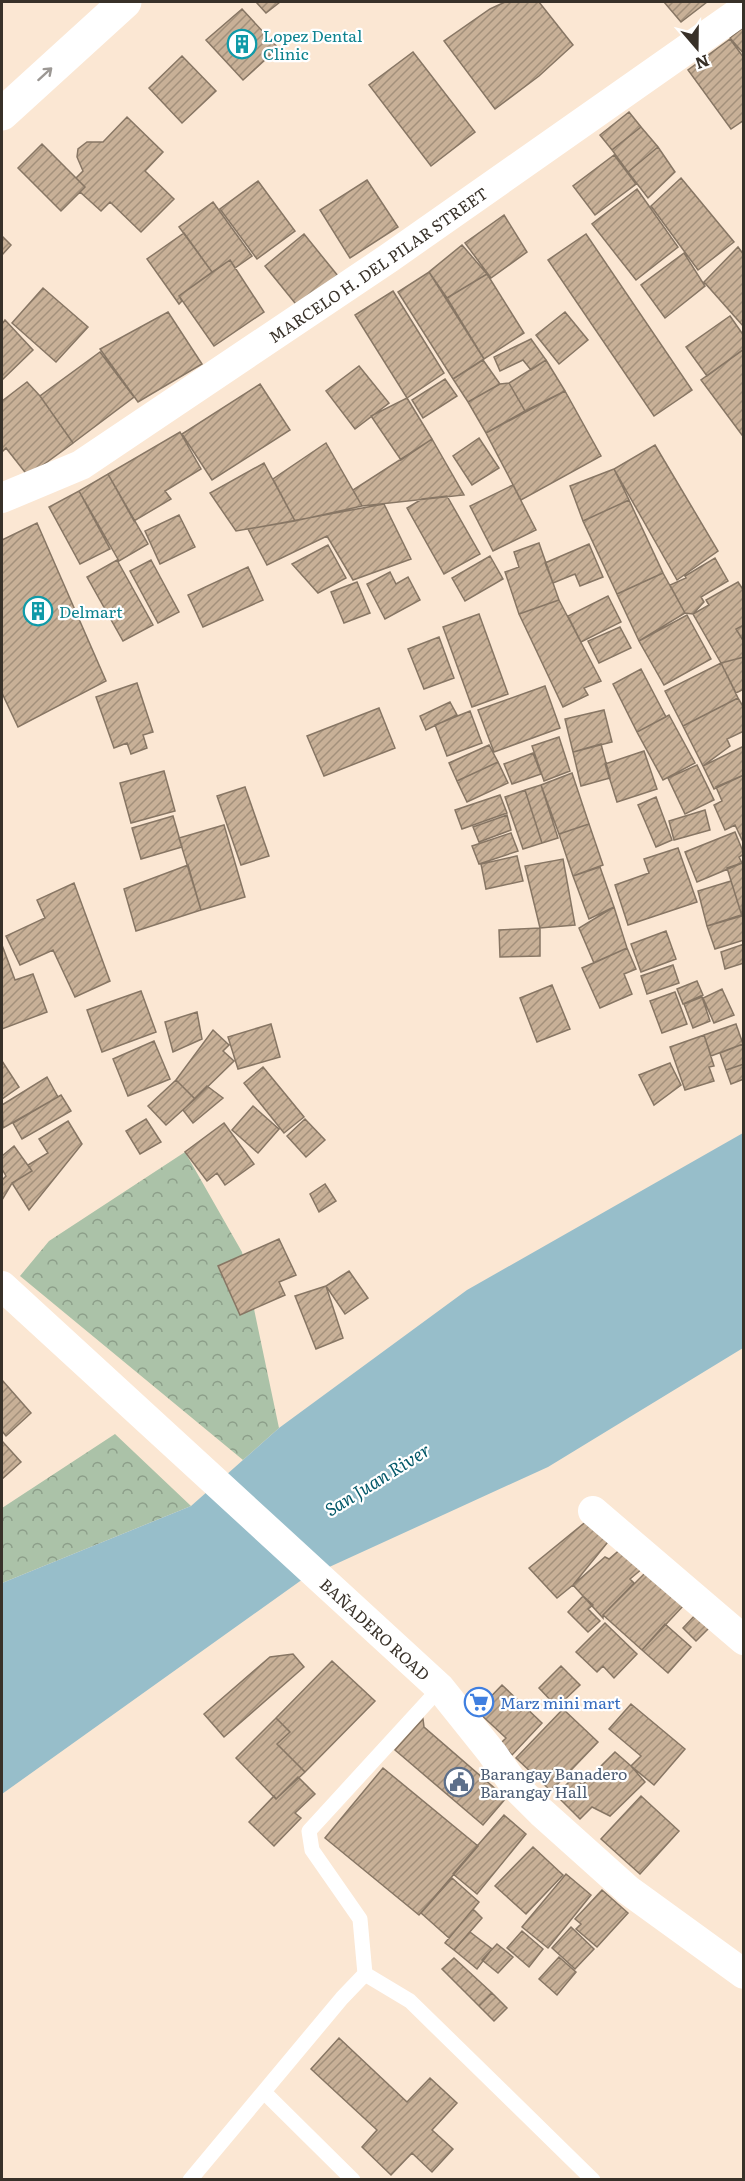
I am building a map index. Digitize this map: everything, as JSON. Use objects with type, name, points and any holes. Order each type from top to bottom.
[{"type":"main road","points":[[2,114],[111,10]]},
{"type":"street","name":"MARCELO H. DEL PILAR STREET","points":[[2,498],[81,465],[389,258],[744,9]]},
{"type":"street","name":"BAÑADERO ROAD","points":[[3,1287],[440,1688],[516,1786],[541,1812],[628,1890],[744,1974]]},
{"type":"street","points":[[593,1511],[744,1640]]},
{"type":"lane","points":[[190,2180],[342,1998],[365,1974],[360,1919],[312,1850],[309,1831],[440,1688]]},
{"type":"lane","points":[[365,1974],[410,2001],[593,2180]]},
{"type":"lane","points":[[264,2092],[353,2180]]},
{"type":"green space","points":[[185,1152],[242,1252],[279,1428],[243,1460],[20,1276],[49,1241]]},
{"type":"green space","points":[[115,1434],[191,1506],[2,1583],[2,1508]]},
{"type":"water","name":"San Juan River","points":[[743,1133],[743,1348],[548,1467],[303,1579],[2,1794],[2,1583],[191,1506],[279,1428],[467,1290]]},
{"type":"building","points":[[256,2],[280,2],[266,13]]},
{"type":"building","points":[[505,2],[539,2],[573,45],[539,76],[495,109],[444,41],[490,9]]},
{"type":"building","points":[[664,2],[707,2],[681,22]]},
{"type":"building","name":"Lopez Dental Clinic","points":[[242,9],[278,48],[243,80],[206,40]]},
{"type":"building","points":[[744,27],[744,54],[730,38]]},
{"type":"building","points":[[730,39],[744,58],[744,120],[731,129],[688,70]]},
{"type":"building","points":[[413,52],[475,132],[431,166],[369,85]]},
{"type":"building","points":[[182,56],[216,91],[182,123],[149,88]]},
{"type":"building","points":[[629,112],[641,127],[612,150],[600,135]]},
{"type":"building","points":[[127,117],[163,152],[145,171],[174,199],[141,232],[110,202],[101,211],[80,192],[85,187],[76,178],[83,171],[77,157],[78,149],[87,142],[103,142]]},
{"type":"building","points":[[641,127],[658,147],[628,172],[612,150]]},
{"type":"building","points":[[42,144],[85,187],[61,211],[18,168]]},
{"type":"building","points":[[658,147],[675,172],[648,198],[628,172]]},
{"type":"building","points":[[614,155],[636,184],[595,215],[573,186]]},
{"type":"building","points":[[681,178],[734,242],[698,270],[651,206]]},
{"type":"building","points":[[367,180],[398,227],[350,258],[320,210]]},
{"type":"building","points":[[258,181],[295,231],[257,259],[220,209]]},
{"type":"building","points":[[637,189],[678,247],[636,280],[592,224]]},
{"type":"building","points":[[213,202],[252,256],[235,268],[230,260],[212,272],[179,227]]},
{"type":"building","points":[[504,215],[527,252],[491,278],[465,243]]},
{"type":"building","points":[[184,233],[212,272],[179,296],[182,301],[179,304],[147,259]]},
{"type":"building","points":[[304,234],[338,276],[299,308],[265,266]]},
{"type":"building","points":[[586,234],[692,390],[654,416],[548,260]]},
{"type":"building","points":[[2,236],[11,245],[2,255]]},
{"type":"building","points":[[462,245],[487,274],[447,298],[429,272]]},
{"type":"building","points":[[738,247],[744,255],[744,327],[704,282]]},
{"type":"building","points":[[684,253],[705,286],[665,318],[641,285]]},
{"type":"building","points":[[230,260],[264,312],[214,346],[179,296]]},
{"type":"building","points":[[429,272],[484,359],[453,379],[398,292]]},
{"type":"building","points":[[487,274],[524,333],[484,359],[447,298]]},
{"type":"building","points":[[43,288],[88,327],[56,362],[12,323]]},
{"type":"building","points":[[393,291],[444,373],[407,398],[355,315]]},
{"type":"building","points":[[168,312],[202,364],[138,402],[100,349]]},
{"type":"building","points":[[565,312],[588,340],[559,364],[536,335]]},
{"type":"building","points":[[730,316],[744,336],[744,349],[707,376],[686,347]]},
{"type":"building","points":[[5,320],[33,350],[2,380],[2,324]]},
{"type":"building","points":[[531,339],[546,360],[531,370],[523,360],[500,371],[494,357]]},
{"type":"building","points":[[744,349],[744,434],[742,435],[701,380]]},
{"type":"building","points":[[100,352],[134,397],[73,443],[40,396]]},
{"type":"building","points":[[483,360],[500,384],[468,402],[453,379]]},
{"type":"building","points":[[546,360],[565,391],[525,411],[509,383]]},
{"type":"building","points":[[359,366],[389,403],[355,429],[326,391]]},
{"type":"building","points":[[445,379],[457,396],[423,418],[412,400]]},
{"type":"building","points":[[27,382],[40,396],[73,443],[28,476],[6,448],[2,452],[2,401]]},
{"type":"building","points":[[509,383],[525,411],[486,433],[468,402],[500,384]]},
{"type":"building","points":[[260,384],[290,430],[212,480],[182,434]]},
{"type":"building","points":[[565,391],[601,456],[521,500],[486,433]]},
{"type":"building","points":[[407,398],[432,439],[401,460],[371,416]]},
{"type":"building","points":[[180,432],[201,469],[165,491],[171,499],[134,521],[108,474]]},
{"type":"building","points":[[479,438],[499,468],[472,485],[453,456]]},
{"type":"building","points":[[432,439],[464,495],[362,506],[353,490]]},
{"type":"building","points":[[326,443],[362,506],[295,521],[273,479]]},
{"type":"building","points":[[655,445],[718,551],[677,580],[614,469]]},
{"type":"building","points":[[264,463],[295,521],[236,531],[210,493]]},
{"type":"building","points":[[614,469],[629,500],[583,521],[570,486]]},
{"type":"building","points":[[108,474],[148,544],[119,561],[79,491]]},
{"type":"building","points":[[513,485],[536,530],[493,551],[470,506]]},
{"type":"building","points":[[79,491],[110,549],[80,564],[49,507]]},
{"type":"building","points":[[447,496],[480,554],[444,574],[407,508],[422,499]]},
{"type":"building","points":[[629,500],[663,573],[617,594],[583,521]]},
{"type":"building","points":[[384,504],[411,559],[353,580],[327,536],[267,565],[248,529]]},
{"type":"building","points":[[179,515],[195,547],[160,564],[145,531]]},
{"type":"building","name":"Delmart","points":[[37,523],[106,681],[18,727],[2,693],[2,540]]},
{"type":"building","points":[[539,543],[559,600],[519,614],[505,572],[519,567],[514,552]]},
{"type":"building","points":[[589,544],[603,577],[580,586],[575,574],[553,583],[545,563]]},
{"type":"building","points":[[328,545],[346,578],[318,593],[292,564]]},
{"type":"building","points":[[490,556],[503,579],[465,601],[452,578]]},
{"type":"building","points":[[715,558],[728,581],[701,597],[704,602],[693,614],[685,613],[670,585],[686,578],[685,576]]},
{"type":"building","points":[[117,560],[153,625],[123,641],[87,577]]},
{"type":"building","points":[[151,560],[179,612],[158,623],[130,571]]},
{"type":"building","points":[[248,567],[263,600],[203,627],[188,595]]},
{"type":"building","points":[[390,572],[396,584],[408,577],[420,600],[385,619],[367,584]]},
{"type":"building","points":[[663,573],[685,613],[639,641],[617,594]]},
{"type":"building","points":[[357,582],[370,613],[344,623],[331,592]]},
{"type":"building","points":[[738,582],[744,591],[744,625],[736,629],[744,642],[744,657],[721,663],[693,614],[709,605],[706,600]]},
{"type":"building","points":[[608,596],[621,622],[581,642],[568,616]]},
{"type":"building","points":[[559,600],[601,681],[584,688],[588,695],[563,707],[519,614]]},
{"type":"building","points":[[479,614],[508,694],[472,707],[443,627]]},
{"type":"building","points":[[687,615],[711,659],[664,685],[639,641]]},
{"type":"building","points":[[744,625],[744,642],[736,629]]},
{"type":"building","points":[[620,627],[631,648],[599,663],[588,641]]},
{"type":"building","points":[[439,637],[454,678],[424,689],[408,649]]},
{"type":"building","points":[[744,657],[744,689],[736,693],[721,663]]},
{"type":"building","points":[[721,663],[738,698],[683,726],[665,691]]},
{"type":"building","points":[[641,669],[666,717],[637,732],[613,684]]},
{"type":"building","points":[[137,683],[153,732],[143,735],[147,748],[131,754],[127,743],[114,748],[96,697]]},
{"type":"building","points":[[545,686],[560,728],[494,752],[478,710]]},
{"type":"building","points":[[738,698],[744,708],[744,731],[727,739],[730,746],[703,766],[683,726]]},
{"type":"building","points":[[450,702],[457,715],[426,730],[420,716]]},
{"type":"building","points":[[379,708],[395,748],[324,776],[307,736]]},
{"type":"building","points":[[604,710],[612,742],[573,752],[565,719]]},
{"type":"building","points":[[470,711],[482,743],[447,756],[435,725]]},
{"type":"building","points":[[669,715],[695,763],[663,780],[637,732]]},
{"type":"building","points":[[559,737],[570,771],[544,781],[532,746]]},
{"type":"building","points":[[601,744],[610,778],[581,786],[573,752]]},
{"type":"building","points":[[489,745],[498,762],[457,781],[449,763]]},
{"type":"building","points":[[744,746],[744,775],[714,789],[703,766]]},
{"type":"building","points":[[644,751],[657,789],[617,802],[605,764]]},
{"type":"building","points":[[533,753],[541,774],[512,784],[504,764]]},
{"type":"building","points":[[498,762],[508,783],[467,802],[457,781]]},
{"type":"building","points":[[697,765],[714,800],[685,814],[668,778]]},
{"type":"building","points":[[164,771],[175,811],[131,823],[120,783]]},
{"type":"building","points":[[572,773],[589,824],[559,834],[541,785]]},
{"type":"building","points":[[744,775],[743,842],[735,825],[725,830],[714,805],[722,801],[716,787]]},
{"type":"building","points":[[541,785],[558,838],[542,843],[525,790]]},
{"type":"building","points":[[245,787],[269,856],[241,865],[217,796]]},
{"type":"building","points":[[525,790],[542,843],[523,849],[505,797]]},
{"type":"building","points":[[500,795],[507,813],[462,829],[455,810]]},
{"type":"building","points":[[656,797],[672,840],[656,847],[638,805]]},
{"type":"building","points":[[705,810],[710,830],[674,840],[669,821]]},
{"type":"building","points":[[507,815],[511,830],[479,842],[473,827]]},
{"type":"building","points":[[173,816],[182,847],[141,859],[132,828]]},
{"type":"building","points":[[589,824],[603,865],[573,876],[559,834]]},
{"type":"building","points":[[224,825],[245,897],[201,910],[179,838]]},
{"type":"building","points":[[735,832],[744,854],[739,857],[742,863],[697,882],[685,852]]},
{"type":"building","points":[[511,833],[518,851],[479,864],[472,846]]},
{"type":"building","points":[[678,848],[697,902],[628,925],[615,885],[649,873],[644,859]]},
{"type":"building","points":[[517,856],[523,881],[486,889],[481,864]]},
{"type":"building","points":[[563,859],[575,925],[540,928],[525,866]]},
{"type":"building","points":[[742,863],[744,867],[742,916],[727,868]]},
{"type":"building","points":[[188,865],[201,910],[136,931],[124,889]]},
{"type":"building","points":[[600,867],[614,907],[589,919],[573,876]]},
{"type":"building","points":[[731,881],[742,916],[707,926],[698,891]]},
{"type":"building","points":[[74,883],[110,981],[75,997],[53,950],[20,965],[6,936],[45,918],[37,900]]},
{"type":"building","points":[[614,907],[627,948],[594,963],[579,928]]},
{"type":"building","points":[[744,914],[744,940],[715,949],[707,926]]},
{"type":"building","points":[[540,928],[540,956],[500,957],[499,930]]},
{"type":"building","points":[[666,931],[676,959],[641,972],[631,944]]},
{"type":"building","points":[[744,944],[744,963],[725,969],[721,952]]},
{"type":"building","points":[[2,945],[15,980],[33,974],[47,1012],[2,1029]]},
{"type":"building","points":[[627,948],[636,969],[624,974],[632,994],[600,1008],[582,968]]},
{"type":"building","points":[[673,965],[679,983],[647,994],[641,976]]},
{"type":"building","points":[[697,981],[703,995],[683,1004],[677,989]]},
{"type":"building","points":[[552,985],[570,1029],[537,1042],[520,998]]},
{"type":"building","points":[[722,989],[734,1015],[714,1023],[703,998]]},
{"type":"building","points":[[141,991],[156,1032],[102,1052],[87,1010]]},
{"type":"building","points":[[675,992],[687,1024],[662,1033],[650,1001]]},
{"type":"building","points":[[702,997],[710,1021],[693,1028],[684,1004]]},
{"type":"building","points":[[197,1012],[202,1039],[173,1052],[165,1022]]},
{"type":"building","points":[[271,1024],[280,1057],[238,1069],[228,1037]]},
{"type":"building","points":[[736,1024],[743,1044],[711,1056],[704,1035]]},
{"type":"building","points":[[213,1030],[229,1045],[223,1051],[234,1061],[195,1099],[176,1080]]},
{"type":"building","points":[[704,1035],[714,1066],[709,1067],[714,1081],[685,1090],[670,1047]]},
{"type":"building","points":[[154,1041],[170,1079],[128,1096],[113,1059]]},
{"type":"building","points":[[743,1044],[744,1064],[726,1070],[720,1053]]},
{"type":"building","points":[[2,1061],[19,1087],[2,1099]]},
{"type":"building","points":[[670,1063],[681,1085],[654,1105],[639,1075]]},
{"type":"building","points":[[744,1064],[744,1079],[731,1084],[726,1070]]},
{"type":"building","points":[[263,1067],[304,1117],[284,1133],[244,1083]]},
{"type":"building","points":[[47,1077],[58,1097],[3,1128],[2,1105]]},
{"type":"building","points":[[176,1080],[195,1099],[166,1125],[148,1106]]},
{"type":"building","points":[[207,1086],[223,1098],[193,1123],[183,1110]]},
{"type":"building","points":[[61,1095],[71,1111],[22,1139],[13,1123]]},
{"type":"building","points":[[253,1106],[279,1129],[258,1153],[232,1130]]},
{"type":"building","points":[[146,1119],[161,1142],[140,1154],[126,1131]]},
{"type":"building","points":[[305,1119],[325,1140],[306,1157],[287,1136]]},
{"type":"building","points":[[68,1121],[82,1144],[29,1210],[12,1183],[32,1171],[28,1165],[48,1153],[39,1139]]},
{"type":"building","points":[[224,1123],[254,1164],[225,1185],[217,1173],[207,1181],[185,1152]]},
{"type":"building","points":[[14,1146],[32,1171],[12,1183],[2,1200],[2,1180],[6,1176],[2,1169],[2,1156]]},
{"type":"building","points":[[325,1184],[336,1201],[319,1212],[310,1194]]},
{"type":"building","points":[[279,1239],[296,1275],[279,1282],[285,1295],[240,1315],[218,1266]]},
{"type":"building","points":[[349,1271],[368,1298],[345,1314],[326,1286]]},
{"type":"building","points":[[326,1286],[343,1338],[316,1349],[295,1296]]},
{"type":"building","points":[[2,1380],[31,1413],[6,1436],[2,1431]]},
{"type":"building","points":[[2,1441],[21,1462],[2,1479]]},
{"type":"building","points":[[588,1520],[611,1538],[573,1585],[557,1598],[529,1568]]},
{"type":"building","points":[[623,1547],[643,1568],[630,1579],[634,1583],[603,1615],[603,1618],[573,1585],[605,1557],[609,1559]]},
{"type":"building","points":[[652,1566],[684,1605],[642,1650],[603,1615]]},
{"type":"building","points":[[583,1596],[593,1605],[588,1609],[600,1621],[588,1632],[568,1612]]},
{"type":"building","points":[[698,1612],[712,1625],[696,1641],[683,1628]]},
{"type":"building","points":[[605,1623],[637,1654],[614,1678],[603,1666],[597,1672],[576,1652]]},
{"type":"building","points":[[665,1624],[691,1647],[668,1673],[642,1650]]},
{"type":"building","points":[[293,1654],[304,1667],[224,1737],[204,1714],[270,1657]]},
{"type":"building","points":[[332,1661],[375,1701],[305,1772],[277,1744],[290,1732],[276,1718]]},
{"type":"building","points":[[561,1666],[580,1685],[557,1707],[539,1688]]},
{"type":"building","points":[[502,1685],[542,1723],[512,1755],[501,1743],[506,1738],[477,1711]]},
{"type":"building","points":[[631,1704],[685,1749],[654,1785],[631,1766],[641,1756],[609,1729]]},
{"type":"building","points":[[563,1709],[598,1742],[551,1791],[516,1758]]},
{"type":"building","points":[[276,1718],[290,1732],[277,1744],[305,1772],[276,1799],[236,1758]]},
{"type":"building","points":[[423,1719],[424,1727],[506,1798],[483,1825],[395,1750]]},
{"type":"building","points":[[615,1752],[645,1782],[610,1816],[592,1807],[580,1819],[556,1795],[574,1777],[582,1785]]},
{"type":"building","points":[[383,1768],[478,1846],[419,1915],[325,1838]]},
{"type":"building","points":[[298,1777],[315,1794],[295,1813],[301,1818],[274,1846],[249,1822],[274,1796],[276,1799]]},
{"type":"building","points":[[641,1796],[679,1831],[640,1874],[601,1839]]},
{"type":"building","points":[[504,1815],[526,1834],[477,1894],[453,1874]]},
{"type":"building","points":[[533,1847],[563,1875],[526,1914],[495,1886]]},
{"type":"building","points":[[566,1874],[591,1895],[548,1948],[522,1927]]},
{"type":"building","points":[[452,1878],[479,1902],[449,1938],[421,1913]]},
{"type":"building","points":[[602,1890],[628,1913],[597,1947],[576,1929],[581,1924],[575,1919]]},
{"type":"building","points":[[473,1909],[482,1918],[454,1950],[445,1943]]},
{"type":"building","points":[[571,1927],[594,1949],[575,1969],[552,1948]]},
{"type":"building","points":[[522,1931],[543,1949],[529,1967],[507,1948]]},
{"type":"building","points":[[470,1932],[492,1949],[477,1969],[454,1950]]},
{"type":"building","points":[[497,1944],[513,1957],[498,1973],[482,1960]]},
{"type":"building","points":[[559,1957],[576,1972],[557,1995],[539,1979]]},
{"type":"building","points":[[454,1958],[492,1993],[479,2006],[442,1969]]},
{"type":"building","points":[[492,1993],[507,2008],[494,2021],[479,2006]]},
{"type":"building","points":[[339,2038],[407,2102],[430,2078],[457,2103],[432,2130],[453,2149],[432,2172],[412,2153],[391,2175],[362,2147],[377,2130],[311,2069]]},
{"type":"place","name":"Lopez Dental Clinic","points":[[242,44]]},
{"type":"place","name":"Delmart","points":[[38,611]]},
{"type":"place","name":"Marz mini mart","points":[[479,1702]]},
{"type":"place","name":"Barangay Banadero Barangay Hall","points":[[459,1782]]}]
